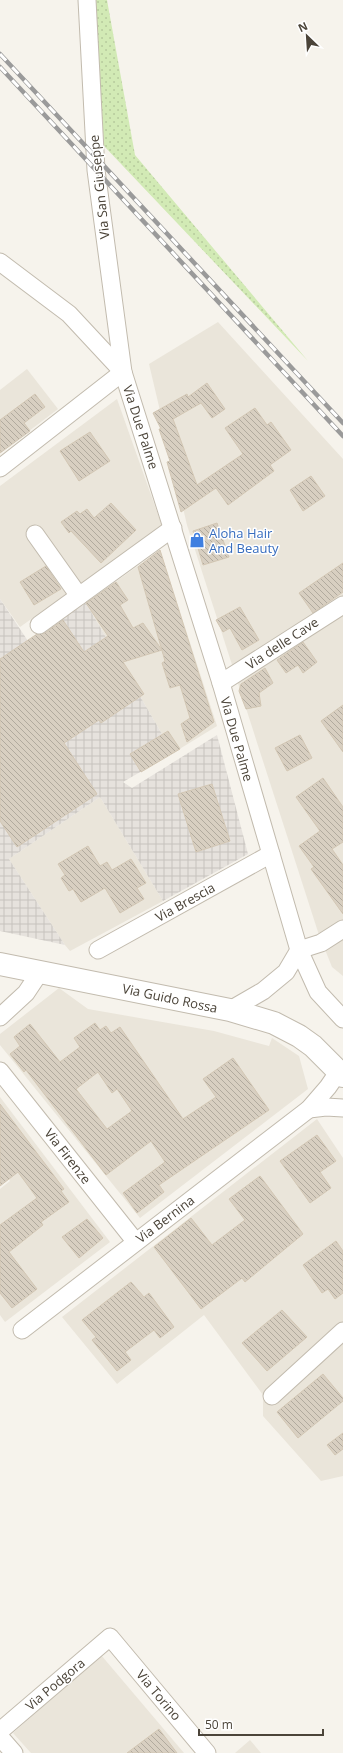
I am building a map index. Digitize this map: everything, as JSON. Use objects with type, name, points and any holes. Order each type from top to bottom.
[{"type":"street","name":"Via San Giuseppe","points":[[87,0],[96,170],[123,372]]},
{"type":"street","points":[[0,262],[70,314],[123,372],[0,468]]},
{"type":"street","name":"Via Due Palme","points":[[123,372],[221,683],[299,950],[318,992],[343,1019]]},
{"type":"street","points":[[39,625],[173,528]]},
{"type":"street","points":[[35,534],[79,596]]},
{"type":"street","name":"Via delle Cave","points":[[221,683],[343,605]]},
{"type":"street","name":"Via Brescia","points":[[98,950],[271,854]]},
{"type":"street","points":[[230,1010],[263,991],[286,972],[299,950],[321,943],[343,928]]},
{"type":"street","name":"Via Guido Rossa","points":[[0,964],[230,1010],[274,1023],[288,1030],[312,1046],[338,1068]]},
{"type":"street","points":[[0,1017],[26,992],[40,972]]},
{"type":"street","name":"Via Bernina","points":[[22,1330],[135,1241],[309,1109],[328,1087],[338,1068]]},
{"type":"street","name":"Via Firenze","points":[[0,1071],[135,1241]]},
{"type":"street","points":[[309,1109],[326,1107],[343,1108]]},
{"type":"street","points":[[272,1396],[343,1331]]},
{"type":"street","name":"Via Podgora","points":[[0,1731],[110,1638]]},
{"type":"street","name":"Via Torino","points":[[110,1638],[208,1753]]},
{"type":"street","points":[[0,1737],[14,1753]]},
{"type":"shaded area","points":[[218,322],[343,459],[343,976],[332,967],[318,932],[187,525],[149,364]]},
{"type":"shaded area","points":[[27,369],[58,409],[0,453],[0,390]]},
{"type":"shaded area","points":[[117,399],[162,526],[20,627],[0,599],[0,486]]},
{"type":"shaded area","points":[[160,550],[217,726],[173,753],[86,603]]},
{"type":"shaded area","points":[[0,599],[28,641],[86,603],[173,753],[123,782],[132,788],[217,735],[248,854],[163,901],[100,797],[9,859],[65,945],[0,931]]},
{"type":"shaded area","points":[[100,797],[163,901],[70,951],[9,859]]},
{"type":"shaded area","points":[[59,988],[88,1009],[214,1031],[269,1046],[272,1038],[299,1056],[308,1089],[140,1218],[0,1045],[0,1034]]},
{"type":"shaded area","points":[[0,1097],[110,1242],[5,1322],[0,1315],[0,1189],[10,1181],[0,1168]]},
{"type":"shaded area","points":[[317,1119],[343,1158],[343,1476],[321,1481],[263,1416],[263,1395],[204,1315],[117,1384],[62,1317]]},
{"type":"shaded area","points":[[101,1655],[184,1753],[31,1753],[13,1733]]},
{"type":"shaded area","points":[[250,1740],[261,1753],[235,1753]]},
{"type":"green space","points":[[94,0],[107,0],[135,155],[308,361],[104,146]]},
{"type":"building","points":[[207,383],[225,409],[212,418],[201,403],[173,419],[197,485],[243,454],[225,428],[255,408],[267,425],[271,422],[291,450],[270,465],[274,471],[228,505],[216,488],[181,512],[167,462],[170,461],[159,429],[161,429],[153,413],[187,394],[188,397]]},
{"type":"building","points":[[35,394],[45,407],[24,423],[30,431],[0,453],[0,420]]},
{"type":"building","points":[[90,432],[110,461],[79,481],[60,451]]},
{"type":"building","points":[[311,476],[325,496],[303,511],[290,490]]},
{"type":"building","points":[[111,503],[136,530],[101,563],[71,531],[69,533],[61,522],[77,511],[80,514],[87,509],[94,518]]},
{"type":"building","points":[[217,523],[229,557],[203,565],[193,531]]},
{"type":"building","points":[[160,550],[214,722],[187,742],[181,724],[190,718],[180,685],[170,688],[162,663],[165,661],[138,567]]},
{"type":"building","points":[[343,563],[343,592],[313,613],[299,593]]},
{"type":"building","points":[[46,566],[61,589],[34,605],[20,582]]},
{"type":"building","points":[[116,582],[128,600],[120,605],[133,628],[143,623],[162,650],[123,662],[144,694],[101,723],[99,720],[64,743],[97,794],[17,847],[0,821],[0,659],[37,634],[45,633],[63,620],[84,652],[108,636],[86,603]]},
{"type":"building","points":[[240,607],[259,640],[242,650],[230,628],[223,632],[216,620]]},
{"type":"building","points":[[303,642],[317,662],[303,673],[298,665],[286,673],[277,660]]},
{"type":"building","points":[[265,668],[273,683],[259,693],[261,706],[246,709],[239,691],[241,684]]},
{"type":"building","points":[[343,705],[343,752],[321,721]]},
{"type":"building","points":[[168,731],[180,749],[141,772],[130,754]]},
{"type":"building","points":[[300,735],[312,758],[287,771],[275,748]]},
{"type":"building","points":[[323,778],[343,807],[343,842],[332,849],[343,865],[343,914],[311,869],[314,867],[299,846],[320,831],[296,797]]},
{"type":"building","points":[[212,784],[230,841],[196,852],[178,794]]},
{"type":"building","points":[[88,846],[100,866],[107,862],[112,870],[131,859],[146,883],[137,888],[144,899],[120,913],[105,888],[81,902],[73,889],[69,891],[61,878],[65,875],[58,864]]},
{"type":"building","points":[[95,1023],[100,1030],[106,1026],[111,1033],[120,1027],[183,1119],[216,1097],[203,1079],[233,1058],[269,1110],[159,1185],[164,1192],[137,1213],[123,1193],[165,1162],[151,1141],[106,1175],[26,1070],[24,1072],[10,1054],[20,1046],[14,1037],[30,1024],[60,1062],[80,1047],[74,1038]],"holes":[[[98,1072],[112,1093],[117,1089],[132,1111],[107,1129],[76,1089]]]},
{"type":"building","points":[[0,1104],[64,1189],[61,1191],[69,1202],[41,1222],[43,1225],[9,1252],[37,1289],[12,1308],[0,1293],[0,1225],[37,1198],[18,1172],[0,1186]]},
{"type":"building","points":[[317,1135],[336,1161],[320,1172],[331,1188],[310,1203],[280,1161]]},
{"type":"building","points":[[260,1176],[303,1234],[245,1282],[242,1278],[201,1309],[154,1247],[191,1218],[212,1245],[245,1220],[229,1199]]},
{"type":"building","points":[[87,1219],[103,1238],[79,1258],[62,1237]]},
{"type":"building","points":[[336,1241],[343,1251],[343,1293],[335,1299],[328,1289],[322,1293],[303,1265]]},
{"type":"building","points":[[131,1282],[144,1297],[149,1293],[174,1327],[160,1338],[154,1330],[125,1352],[131,1360],[117,1371],[92,1340],[96,1337],[82,1320]]},
{"type":"building","points":[[282,1310],[307,1337],[267,1371],[242,1343]]},
{"type":"building","points":[[323,1374],[343,1398],[343,1401],[298,1438],[277,1412]]},
{"type":"building","points":[[343,1433],[343,1449],[335,1455],[327,1445]]},
{"type":"building","points":[[159,1729],[177,1753],[127,1753]]},
{"type":"railway","points":[[0,54],[343,423]]},
{"type":"railway","points":[[0,67],[343,436]]},
{"type":"place","name":"Aloha Hair And Beauty","points":[[197,540]]}]
